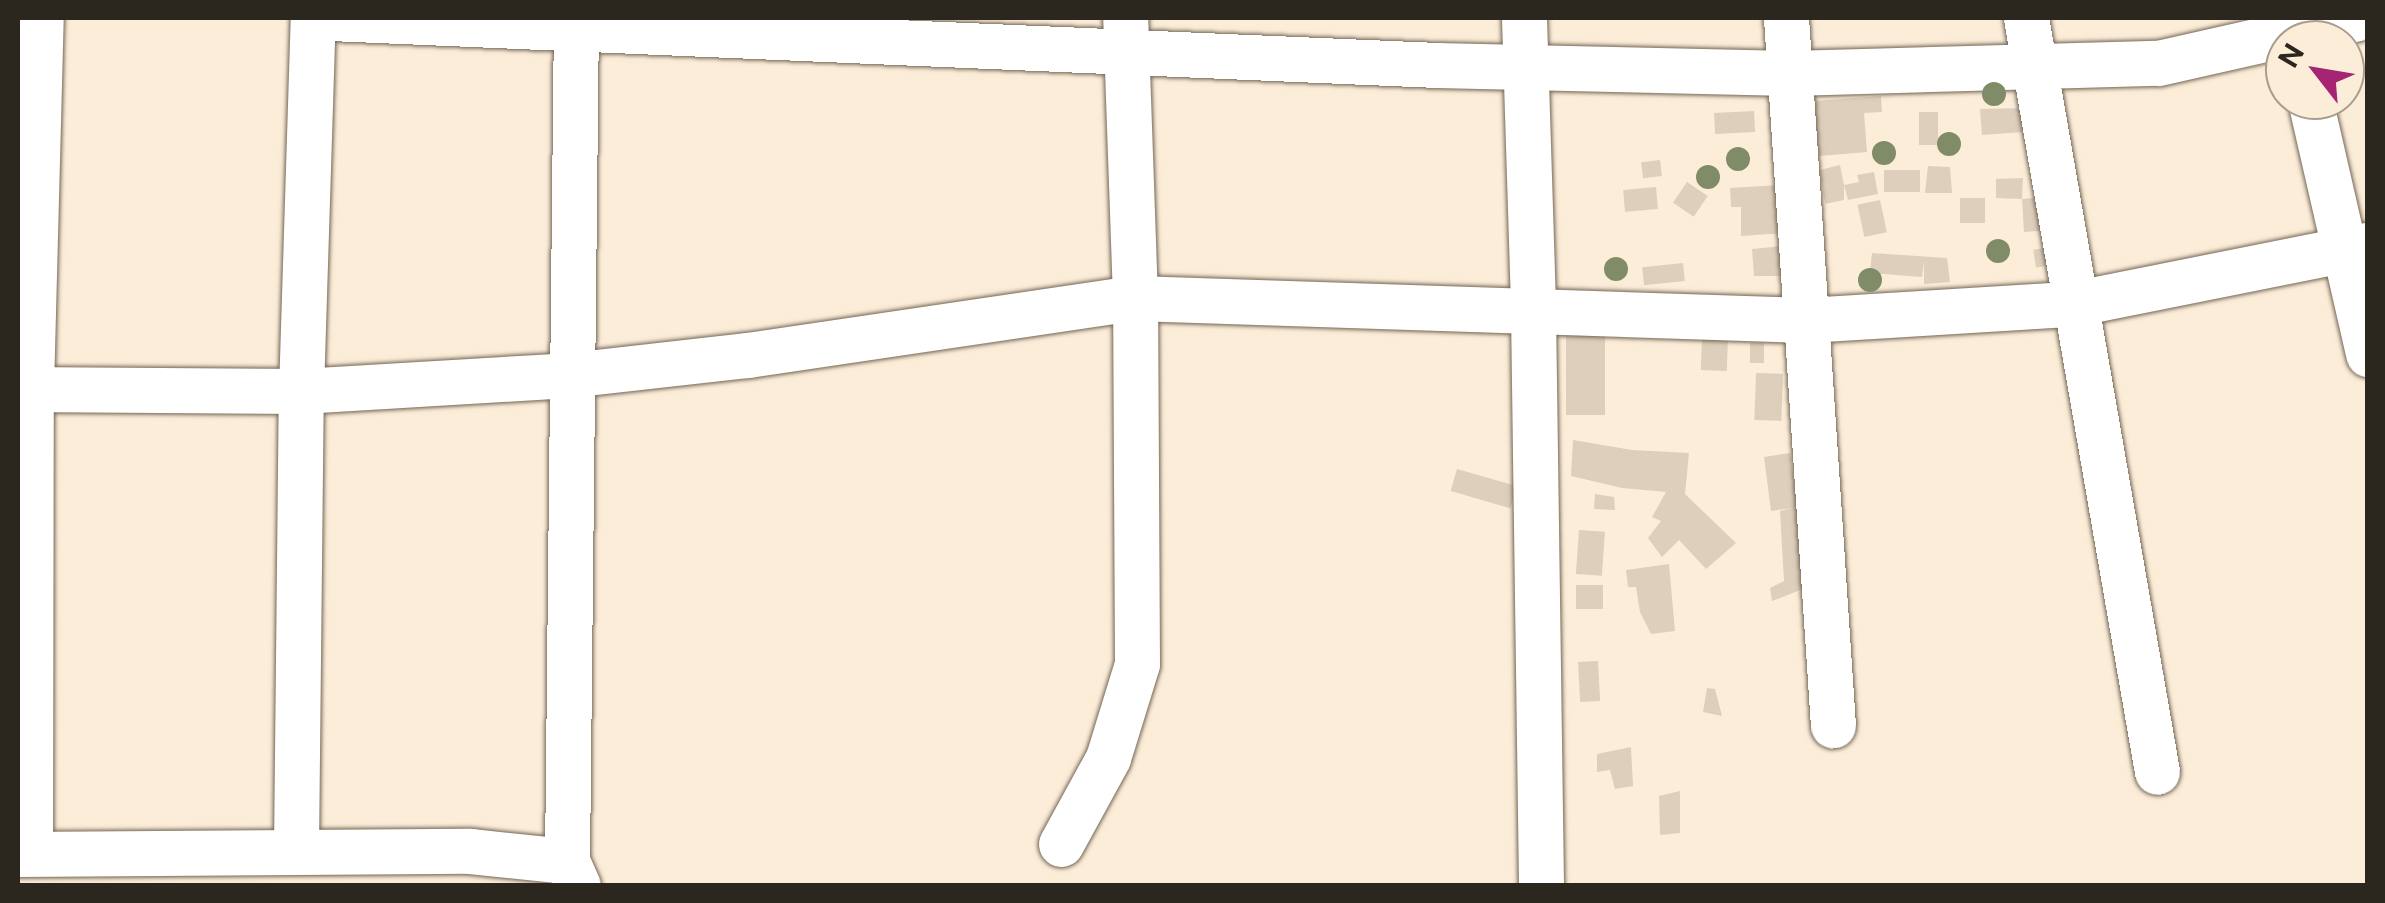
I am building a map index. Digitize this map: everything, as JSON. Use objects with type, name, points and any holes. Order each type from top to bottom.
[{"type":"street","points":[[40,18],[24,389],[24,853],[470,850],[572,874],[569,376],[576,24]]},
{"type":"street","points":[[296,850],[301,391],[313,18]]},
{"type":"street","points":[[330,18],[1124,35],[1526,68],[1790,73],[2158,63],[2265,37]]},
{"type":"street","points":[[1524,18],[1533,312],[1541,886]]},
{"type":"street","points":[[1786,18],[1832,725]]},
{"type":"street","points":[[2026,18],[2072,304],[2157,772]]},
{"type":"street","points":[[1061,844],[1108,758],[1137,664],[1135,298],[1124,35]]},
{"type":"street","points":[[2316,120],[2357,249],[2368,354]]},
{"type":"street","points":[[24,389],[301,391],[569,376],[748,356],[1135,298],[1807,320],[2072,304],[2357,249]]},
{"type":"building","points":[[1881,96],[1882,112],[1864,113],[1867,152],[1819,156],[1814,101]]},
{"type":"building","points":[[2025,108],[2024,132],[1982,135],[1980,109]]},
{"type":"building","points":[[1754,111],[1755,132],[1715,134],[1714,113]]},
{"type":"building","points":[[1919,112],[1938,112],[1938,145],[1919,145]]},
{"type":"building","points":[[1660,160],[1662,176],[1643,178],[1641,162]]},
{"type":"building","points":[[1840,165],[1844,200],[1825,204],[1820,170]]},
{"type":"building","points":[[1928,166],[1950,167],[1952,193],[1925,193]]},
{"type":"building","points":[[1884,170],[1920,170],[1920,192],[1884,192]]},
{"type":"building","points":[[1874,172],[1878,194],[1848,200],[1844,185],[1859,182],[1857,175]]},
{"type":"building","points":[[2023,178],[2022,199],[1996,198],[1996,179]]},
{"type":"building","points":[[1687,182],[1708,196],[1694,217],[1673,203]]},
{"type":"building","points":[[1780,185],[1782,233],[1741,236],[1741,207],[1731,207],[1730,188]]},
{"type":"building","points":[[1656,187],[1658,209],[1625,212],[1623,190]]},
{"type":"building","points":[[2047,197],[2050,230],[2024,232],[2022,199]]},
{"type":"building","points":[[1960,198],[1985,198],[1985,223],[1960,223]]},
{"type":"building","points":[[1880,200],[1887,232],[1864,237],[1858,205]]},
{"type":"building","points":[[1783,246],[1781,276],[1754,276],[1752,249]]},
{"type":"building","points":[[2050,247],[2053,265],[2036,267],[2033,250]]},
{"type":"building","points":[[1872,253],[1947,258],[1950,282],[1924,284],[1924,261],[1922,277],[1870,273]]},
{"type":"building","points":[[1683,263],[1685,281],[1644,285],[1642,267]]},
{"type":"building","points":[[1566,335],[1605,335],[1605,415],[1566,415]]},
{"type":"building","points":[[1702,336],[1728,337],[1727,371],[1701,370]]},
{"type":"building","points":[[1750,343],[1764,343],[1764,363],[1750,363]]},
{"type":"building","points":[[1756,373],[1783,374],[1781,421],[1754,420]]},
{"type":"building","points":[[1573,440],[1632,450],[1689,453],[1685,494],[1736,543],[1706,569],[1679,540],[1662,557],[1648,538],[1661,521],[1652,517],[1666,492],[1622,488],[1571,476]]},
{"type":"building","points":[[1790,453],[1808,587],[1772,601],[1770,588],[1784,581],[1780,511],[1792,508],[1771,511],[1764,457]]},
{"type":"building","points":[[1457,469],[1517,486],[1510,508],[1451,491]]},
{"type":"building","points":[[1595,494],[1614,497],[1615,510],[1594,509]]},
{"type":"building","points":[[1579,530],[1605,532],[1602,576],[1576,574]]},
{"type":"building","points":[[1669,564],[1675,631],[1651,634],[1640,612],[1636,587],[1628,587],[1626,570]]},
{"type":"building","points":[[1576,585],[1603,585],[1603,609],[1576,609]]},
{"type":"building","points":[[1598,661],[1600,701],[1580,702],[1578,662]]},
{"type":"building","points":[[1707,688],[1715,689],[1722,716],[1703,712]]},
{"type":"building","points":[[1631,747],[1633,786],[1615,789],[1610,770],[1597,772],[1597,754]]},
{"type":"building","points":[[1680,791],[1680,833],[1660,835],[1659,796]]}]
